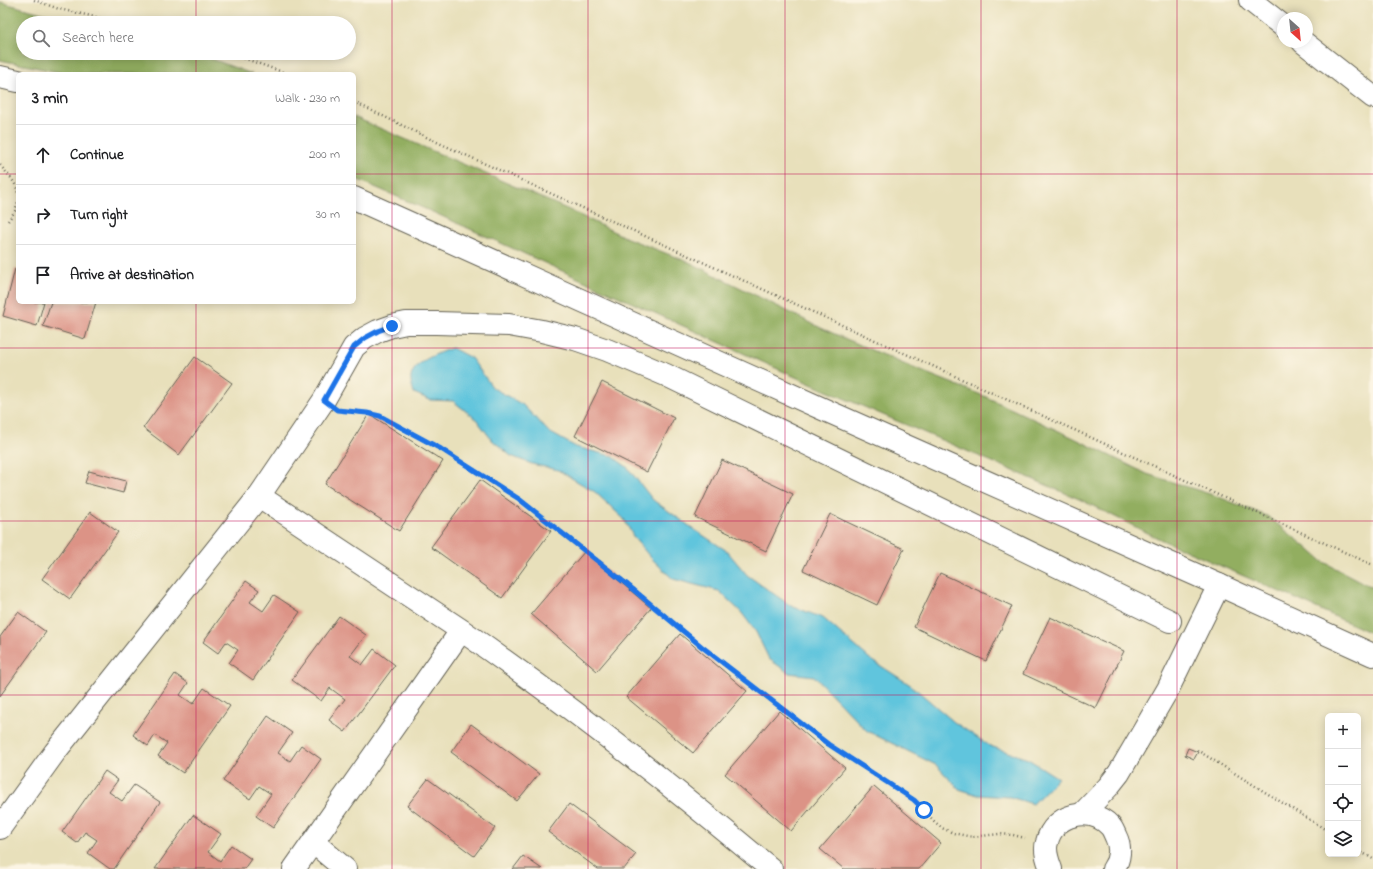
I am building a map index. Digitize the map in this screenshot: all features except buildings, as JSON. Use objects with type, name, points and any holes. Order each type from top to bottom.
[{"type":"street","points":[[1250,0],[1277,21]]},
{"type":"street","points":[[1311,48],[1373,97]]},
{"type":"street","points":[[0,77],[16,80]]},
{"type":"street","points":[[356,199],[1373,655]]},
{"type":"street","points":[[0,828],[54,752],[259,496],[324,400],[354,347],[365,338],[378,331],[406,323],[509,326],[542,330],[607,350],[666,375],[1170,621]]},
{"type":"street","points":[[259,496],[461,631],[578,715],[679,793],[771,869]]},
{"type":"street","points":[[1082,814],[1120,773],[1168,689],[1219,585]]},
{"type":"street","points":[[294,869],[461,631]]},
{"type":"street","points":[[1114,869],[1119,853],[1112,807],[1120,773]]},
{"type":"street","points":[[1047,866],[1046,843],[1053,828],[1066,818],[1082,814],[1098,816],[1115,834],[1131,869]]},
{"type":"street","points":[[313,842],[346,869]]},
{"type":"path","points":[[34,0],[93,16]]},
{"type":"path","points":[[249,60],[282,72]]},
{"type":"path","points":[[356,103],[436,141],[1373,565]]},
{"type":"path","points":[[0,166],[12,179],[16,187]]},
{"type":"path","points":[[8,220],[16,208]]},
{"type":"path","points":[[324,400],[337,410],[380,416],[441,449],[519,499],[624,582],[701,646],[828,744],[914,800],[942,828],[953,833],[972,837],[999,834],[1028,838]]},
{"type":"path","points":[[1197,750],[1325,829]]},
{"type":"path","points":[[1361,852],[1373,859]]},
{"type":"green space","points":[[0,2],[53,16],[16,16],[16,60],[215,60],[247,72],[58,72],[0,60]]},
{"type":"green space","points":[[356,118],[567,209],[627,238],[691,263],[821,328],[906,365],[984,396],[1147,474],[1216,496],[1267,516],[1322,561],[1373,588],[1373,634],[1164,541],[1079,499],[813,385],[437,214],[356,179]]},
{"type":"water","points":[[452,348],[471,358],[493,388],[523,405],[549,432],[576,447],[612,456],[627,467],[653,500],[727,551],[747,575],[791,606],[823,618],[870,659],[912,686],[954,722],[990,746],[1028,759],[1058,778],[1033,804],[1010,797],[978,795],[959,789],[936,765],[867,731],[814,676],[789,673],[769,659],[756,632],[741,612],[719,591],[673,579],[651,558],[634,538],[624,519],[595,492],[558,470],[532,464],[511,456],[492,440],[476,419],[453,401],[430,400],[414,393],[411,377],[417,366],[428,358]]},
{"type":"route","points":[[392,326],[365,338],[354,347],[324,400],[337,410],[380,416],[441,449],[519,499],[624,582],[701,646],[828,744],[914,800],[924,810]]}]
